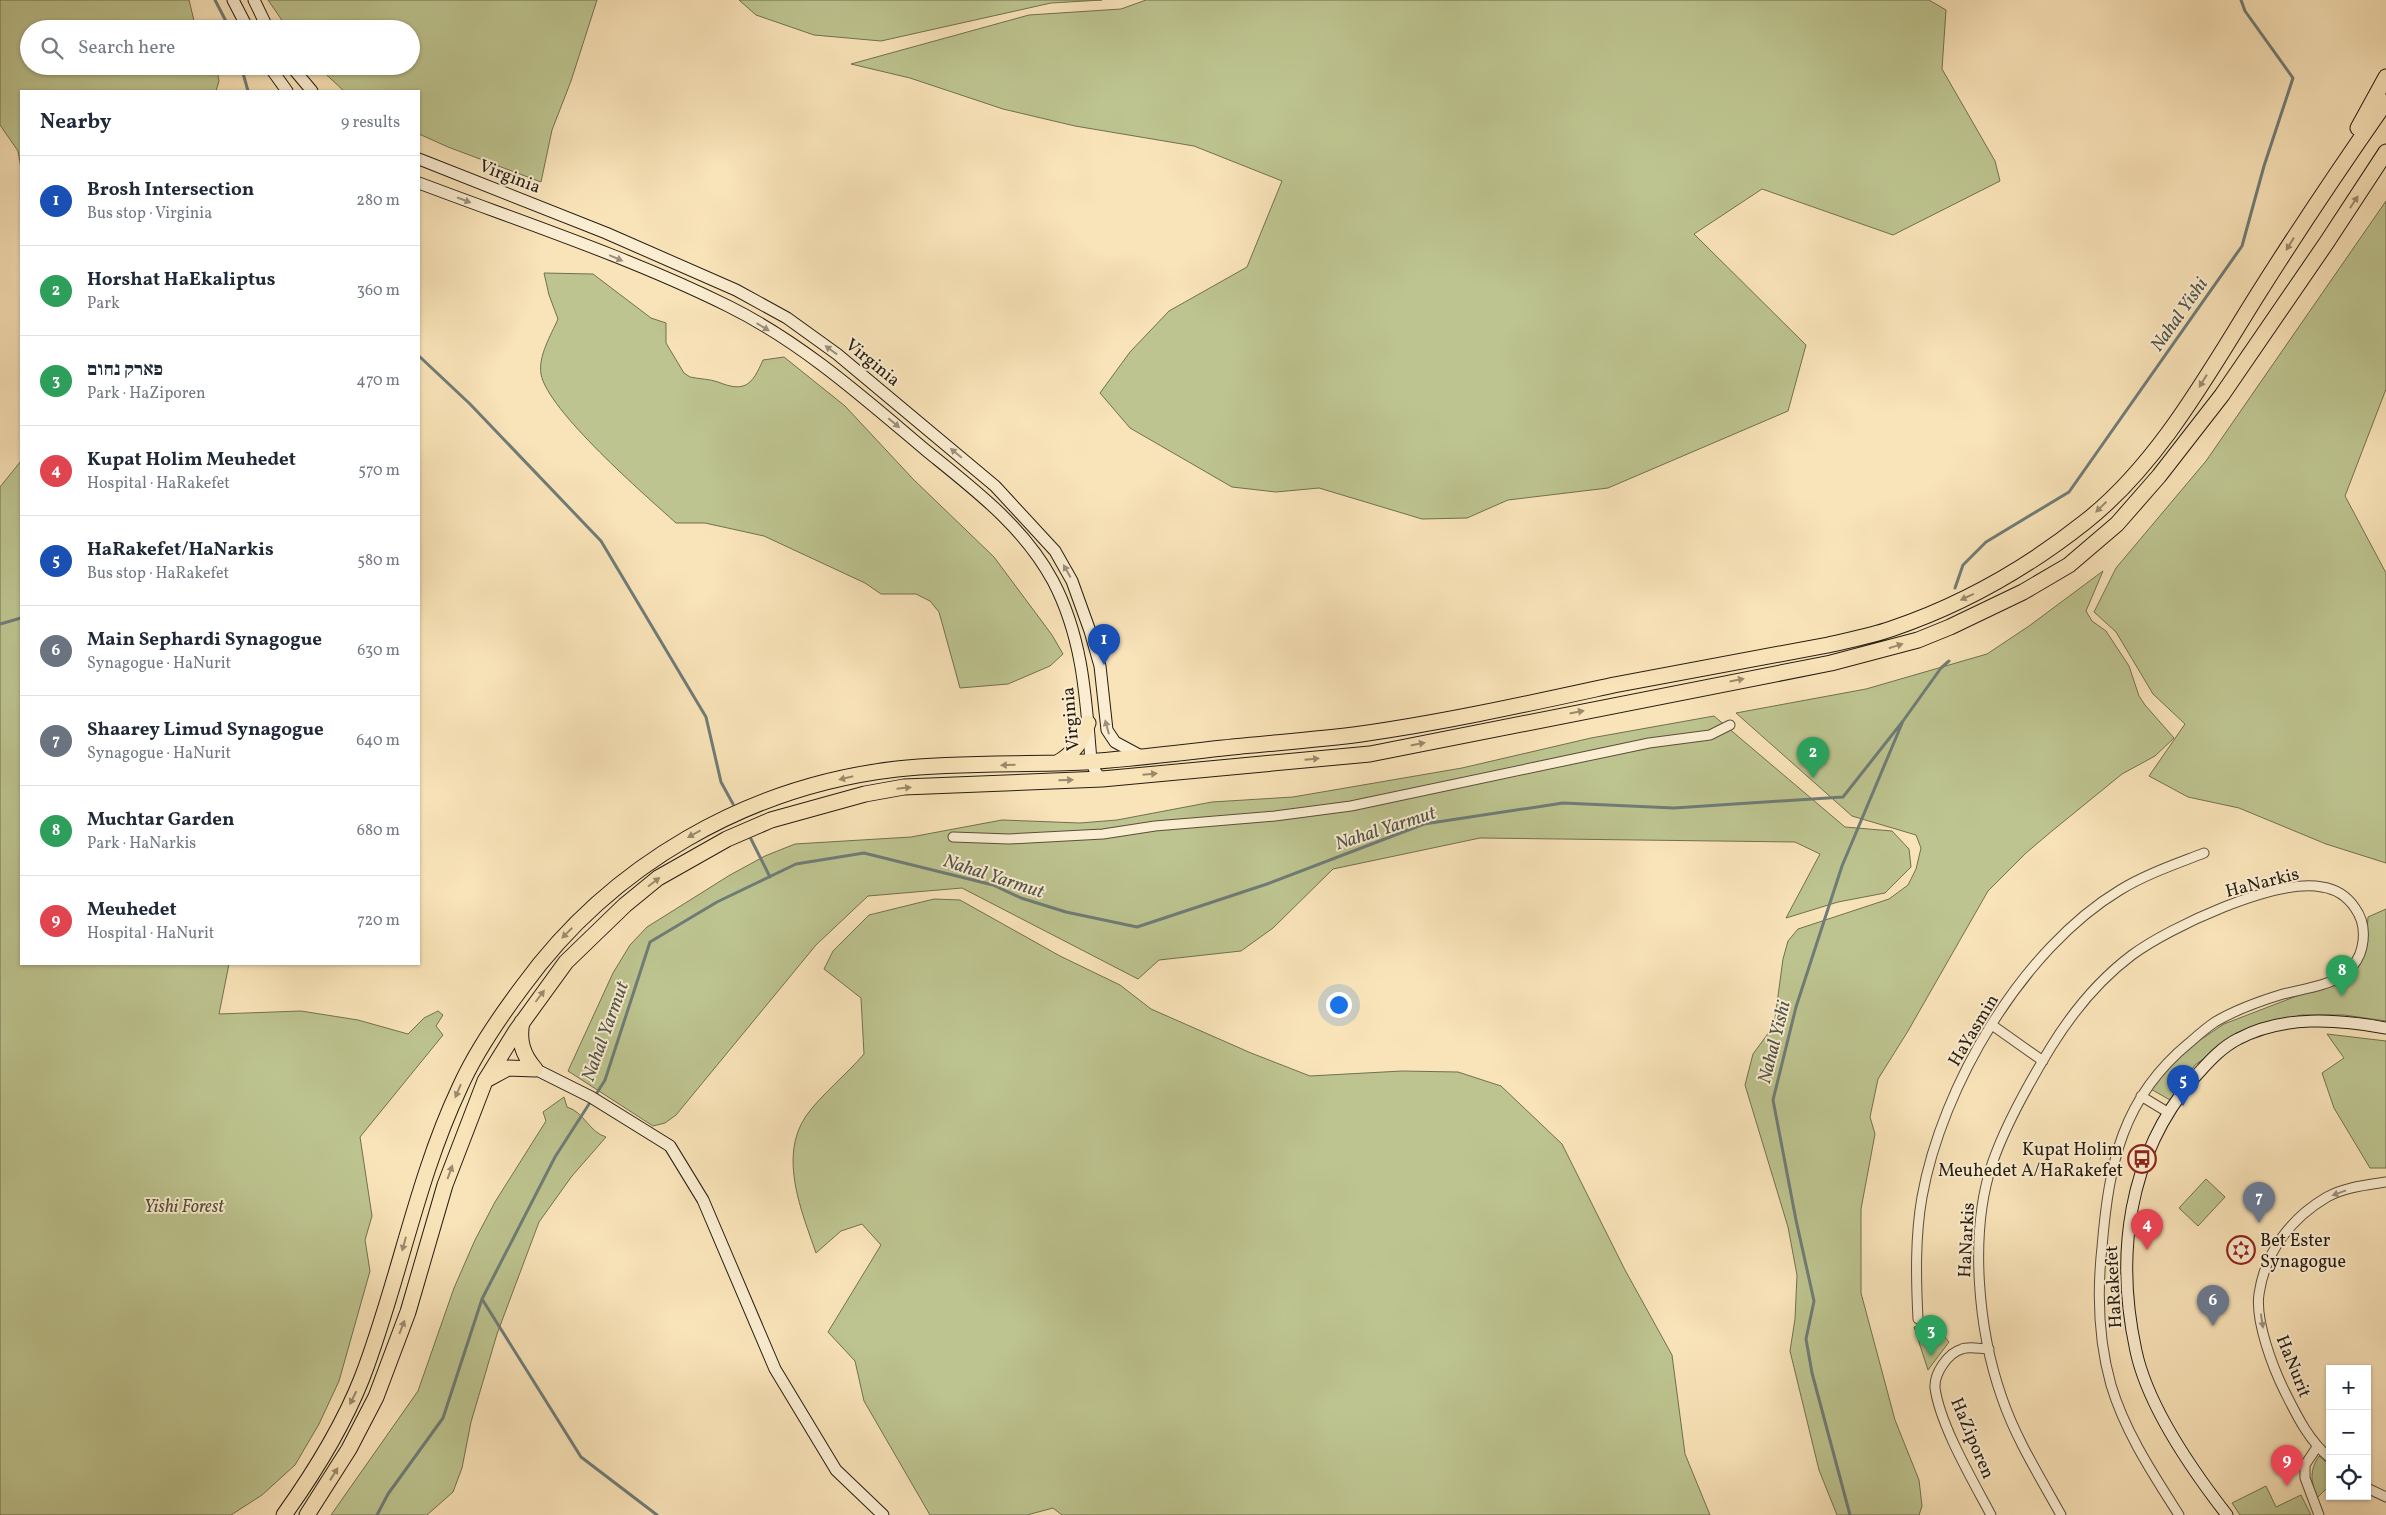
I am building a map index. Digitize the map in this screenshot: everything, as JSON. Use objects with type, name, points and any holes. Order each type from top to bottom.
[{"type":"highway","points":[[2301,226],[2386,77]]},
{"type":"highway","points":[[284,1515],[304,1487],[331,1442],[360,1383],[387,1309],[409,1224],[434,1150],[459,1087],[481,1048],[524,984],[552,948],[612,890],[646,863],[717,821],[764,801],[819,784],[899,769],[1091,762],[1362,734],[1469,715],[1707,666],[1828,645],[1890,630],[1933,613],[1986,589],[2016,572],[2086,521],[2126,482],[2161,441],[2193,397],[2301,226],[2386,102]]},
{"type":"highway","points":[[307,1515],[349,1449],[376,1397],[408,1312],[445,1185],[485,1081],[522,1021],[566,962],[631,900],[658,878],[695,856],[771,820],[865,794],[904,787],[1102,779],[1370,754],[1875,653],[1918,640],[2023,592],[2069,565],[2117,524],[2159,476],[2222,395],[2386,152]]},
{"type":"highway","points":[[1057,763],[1070,754],[1077,746],[1088,722]]},
{"type":"highway","points":[[522,1021],[521,1045],[528,1060],[535,1069]]},
{"type":"highway","points":[[485,1081],[508,1068],[535,1069]]},
{"type":"street","points":[[233,0],[243,20]]},
{"type":"street","points":[[254,0],[264,20]]},
{"type":"street","points":[[275,75],[286,90]]},
{"type":"street","points":[[299,75],[311,90]]},
{"type":"street","name":"Virginia","points":[[420,159],[606,233],[736,290],[787,318],[837,354],[995,486],[1055,551],[1072,581],[1090,631],[1101,675],[1107,730],[1115,742],[1124,749],[1143,756]]},
{"type":"street","name":"Virginia","points":[[420,183],[605,253],[730,307],[829,369],[983,497],[1016,528],[1053,581],[1073,630],[1081,660],[1091,762],[1096,773],[1102,779]]},
{"type":"street","points":[[953,837],[1009,839],[1103,834],[1155,826],[1294,814],[1351,806],[1649,743],[1710,735],[1730,725]]},
{"type":"street","name":"HaYasmin","points":[[1918,1319],[1916,1279],[1918,1236],[1922,1199],[1930,1161],[1956,1091],[1992,1025],[2026,976],[2053,942],[2088,912],[2121,889],[2204,853]]},
{"type":"street","name":"HaNarkis","points":[[2061,1515],[2018,1438],[2001,1397],[1989,1349],[1980,1300],[1979,1267],[1985,1195],[1992,1165],[2003,1138],[2043,1061],[2070,1019],[2110,974],[2134,953],[2175,928],[2243,901],[2282,890],[2320,886],[2334,890],[2347,897],[2361,917],[2364,941],[2361,954],[2346,973],[2332,981],[2253,1005],[2216,1022],[2162,1067],[2141,1096],[2126,1125],[2108,1190],[2099,1274],[2098,1308],[2106,1367],[2112,1390],[2138,1447],[2179,1515]]},
{"type":"street","name":"HaRakefet","points":[[2227,1515],[2183,1455],[2150,1393],[2136,1352],[2129,1308],[2126,1256],[2130,1215],[2144,1164],[2169,1113],[2182,1092],[2202,1069],[2237,1039],[2250,1033],[2302,1021],[2346,1021],[2386,1028]]},
{"type":"street","points":[[1992,1025],[2043,1061]]},
{"type":"street","points":[[535,1069],[591,1097],[670,1146],[703,1200],[743,1292],[755,1326],[789,1393],[836,1470],[884,1515]]},
{"type":"street","points":[[2141,1096],[2169,1113]]},
{"type":"street","name":"HaNurit","points":[[2326,1455],[2317,1447],[2297,1416],[2279,1381],[2265,1343],[2259,1294],[2270,1255],[2301,1216],[2334,1194],[2363,1185],[2386,1182]]},
{"type":"street","name":"HaZiporen","points":[[1989,1349],[1963,1348],[1954,1353],[1944,1362],[1938,1373],[1935,1386],[1941,1408],[1962,1460],[1991,1515]]},
{"type":"street","points":[[2317,1447],[2306,1465],[2305,1478],[2319,1515]]},
{"type":"street","points":[[2371,1490],[2386,1497]]},
{"type":"green space","points":[[0,0],[189,0],[194,20],[20,20],[20,75],[218,75],[219,81],[216,90],[20,90],[20,162],[18,151],[0,125]]},
{"type":"green space","points":[[268,0],[597,0],[571,81],[552,130],[541,182],[420,134],[420,90],[343,90],[327,75],[420,75],[420,20],[282,20]]},
{"type":"green space","points":[[739,0],[1102,0],[1051,3],[881,41],[814,35],[756,15]]},
{"type":"green space","points":[[1146,0],[1929,0],[1946,10],[1942,69],[1995,161],[2000,181],[1893,235],[1762,189],[1694,234],[1806,345],[1788,411],[1608,488],[1508,500],[1467,518],[1422,519],[1319,488],[1276,492],[1232,487],[1130,428],[1100,393],[1130,352],[1169,311],[1247,267],[1282,181],[1194,146],[1075,126],[1003,109],[910,78],[851,64],[1029,15],[1121,9]]},
{"type":"green space","points":[[2386,201],[2386,389],[2345,496],[2386,573],[2386,863],[2326,844],[2239,808],[2188,797],[2149,776],[2185,724],[2153,694],[2116,632],[2094,612],[2116,568],[2206,461]]},
{"type":"green space","points":[[544,273],[593,274],[651,318],[666,323],[666,343],[684,373],[690,377],[712,380],[735,387],[741,386],[751,381],[763,360],[784,357],[845,406],[913,479],[994,557],[1052,635],[1063,654],[1050,666],[1008,684],[960,688],[939,612],[930,601],[916,594],[881,594],[865,583],[764,536],[705,523],[676,523],[578,430],[547,390],[541,374],[541,360],[558,319],[549,295]]},
{"type":"green space","name":"Yishi Forest","points":[[20,462],[20,965],[229,965],[219,1014],[301,1011],[358,1020],[408,1034],[424,1018],[438,1011],[443,1015],[436,1026],[443,1035],[360,1137],[372,1216],[365,1240],[370,1271],[339,1381],[319,1424],[295,1465],[262,1495],[231,1515],[0,1515],[0,487]]},
{"type":"green space","points":[[2103,571],[2086,611],[2092,621],[2106,631],[2129,666],[2139,696],[2174,738],[2155,756],[2122,774],[2052,831],[2026,853],[1988,891],[1908,1031],[1878,1079],[1870,1117],[1875,1134],[1861,1209],[1861,1293],[1895,1420],[1919,1480],[1922,1506],[1919,1515],[1837,1515],[1819,1470],[1790,1351],[1795,1319],[1797,1275],[1788,1227],[1745,1085],[1753,1054],[1767,1035],[1775,1018],[1783,959],[1788,941],[1798,929],[1889,899],[1908,885],[1916,869],[1921,848],[1916,835],[1852,816],[1736,713],[1866,689],[1987,654],[2029,626]]},
{"type":"green space","points":[[1714,716],[1845,827],[1892,831],[1909,849],[1911,867],[1885,893],[1838,902],[1786,918],[1820,854],[1795,842],[1480,838],[1333,869],[1273,928],[1241,951],[1159,960],[1138,979],[962,888],[868,896],[816,945],[676,1115],[665,1123],[653,1126],[568,1071],[613,973],[630,945],[647,927],[730,875],[765,856],[795,844],[911,837],[1002,820],[1080,823],[1117,820],[1212,802],[1293,797],[1462,768],[1591,738]]},
{"type":"green space","points":[[934,899],[960,900],[1060,956],[1120,985],[1151,1009],[1251,1053],[1310,1076],[1402,1071],[1458,1072],[1501,1086],[1562,1144],[1625,1270],[1672,1355],[1685,1454],[1710,1515],[1062,1515],[1053,1508],[1027,1515],[930,1515],[864,1401],[855,1361],[828,1332],[881,1245],[862,1224],[841,1231],[816,1253],[799,1202],[793,1167],[794,1149],[798,1132],[806,1116],[864,1054],[861,998],[824,969],[833,951],[869,915]]},
{"type":"green space","points":[[2386,909],[2386,1021],[2344,1015],[2301,1015],[2235,1036],[2195,1065],[2170,1100],[2149,1088],[2176,1056],[2224,1024],[2346,977],[2354,970],[2363,956],[2368,917]]},
{"type":"green space","points":[[2327,1034],[2386,1041],[2386,1168],[2370,1168],[2334,1108],[2322,1073],[2344,1058]]},
{"type":"green space","points":[[564,1097],[567,1107],[578,1113],[595,1131],[606,1137],[572,1176],[539,1222],[497,1334],[471,1422],[462,1468],[453,1492],[427,1515],[331,1515],[418,1391],[454,1288],[475,1240],[495,1202],[546,1121],[543,1112]]},
{"type":"green space","points":[[2206,1179],[2225,1197],[2198,1226],[2179,1208]]},
{"type":"green space","points":[[1932,1321],[1949,1342],[1928,1370],[1914,1327]]},
{"type":"green space","points":[[2319,1456],[2326,1462],[2326,1489],[2317,1498],[2312,1477]]},
{"type":"green space","points":[[2266,1486],[2276,1507],[2301,1495],[2311,1515],[2240,1515],[2232,1503]]},
{"type":"waterway","points":[[215,0],[225,20]]},
{"type":"waterway","name":"Nahal Yishi","points":[[1955,588],[1963,565],[1986,542],[2069,492],[2242,246],[2264,166],[2293,78],[2245,11],[2241,0]]},
{"type":"waterway","points":[[244,75],[248,90]]},
{"type":"waterway","points":[[420,357],[470,404],[601,541],[706,717],[721,782],[733,804]]},
{"type":"waterway","points":[[0,624],[20,618]]},
{"type":"waterway","name":"Nahal Yishi","points":[[1850,1515],[1812,1373],[1806,1339],[1814,1301],[1773,1100],[1796,1007],[1842,866],[1903,721],[1941,668],[1949,661]]},
{"type":"waterway","name":"Nahal Yarmut","points":[[595,1096],[605,1080],[650,942],[717,902],[796,864],[864,853],[993,885],[1021,898],[1066,912],[1137,927],[1267,884],[1424,824],[1563,803],[1674,808],[1843,797],[1903,721]]},
{"type":"waterway","points":[[751,839],[770,877]]},
{"type":"waterway","name":"Nahal Yarmut","points":[[377,1515],[388,1494],[443,1418],[482,1299],[555,1157],[591,1101]]},
{"type":"waterway","points":[[482,1299],[581,1457],[657,1515]]},
{"type":"place","name":"Brosh Intersection","points":[[1104,665]]},
{"type":"place","name":"Horshat HaEkaliptus","points":[[1813,778]]},
{"type":"place","name":"Muchtar Garden","points":[[2342,996]]},
{"type":"place","name":"HaRakefet/HaNarkis","points":[[2183,1106]]},
{"type":"place","name":"Kupat Holim Meuhedet A/HaRakefet","points":[[2142,1159]]},
{"type":"place","name":"Shaarey Limud Synagogue","points":[[2259,1223]]},
{"type":"place","name":"Kupat Holim Meuhedet","points":[[2147,1250]]},
{"type":"place","name":"Bet Ester Synagogue","points":[[2241,1250]]},
{"type":"place","name":"Main Sephardi Synagogue","points":[[2213,1326]]},
{"type":"place","name":"פארק נחום","points":[[1931,1356]]},
{"type":"place","name":"Meuhedet","points":[[2287,1486]]}]
